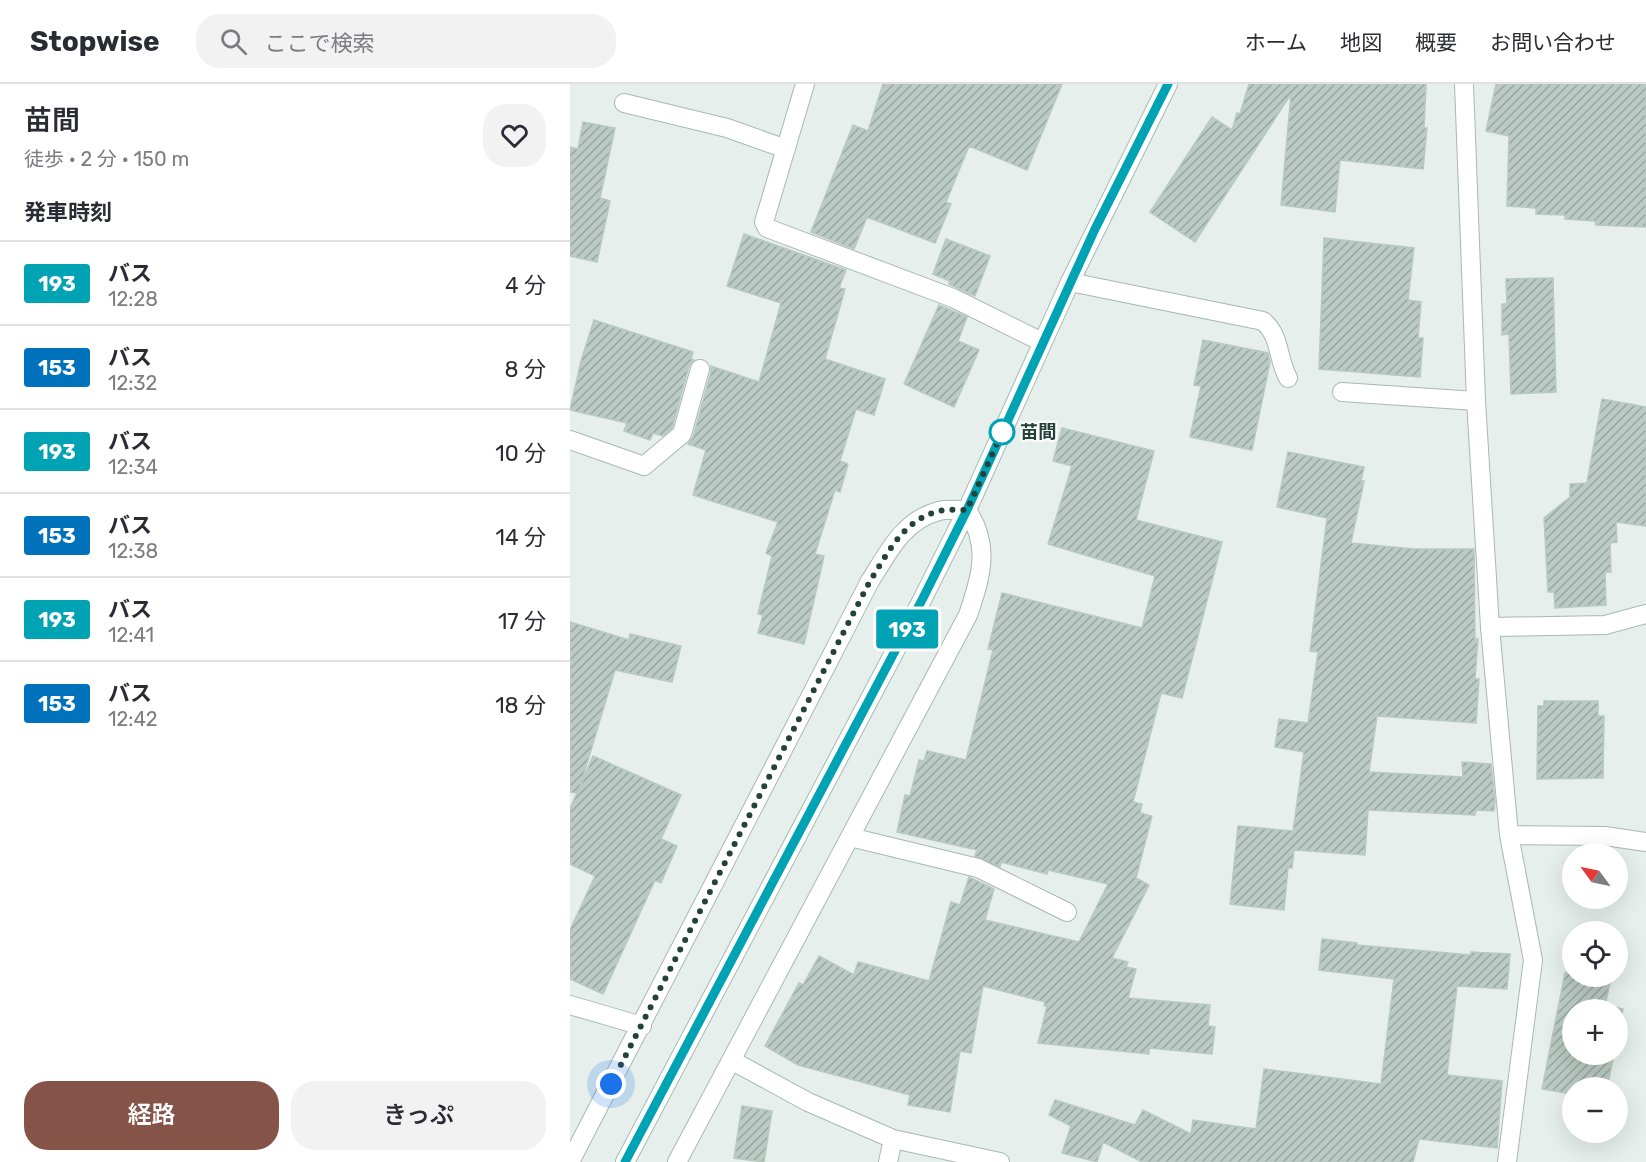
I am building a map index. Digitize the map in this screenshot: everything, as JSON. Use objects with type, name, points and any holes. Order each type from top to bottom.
[{"type":"street","points":[[804,84],[764,222],[767,228],[953,298],[1042,342]]},
{"type":"street","points":[[625,1162],[923,598],[967,510],[1070,282],[1168,84]]},
{"type":"street","points":[[1464,84],[1476,401],[1490,627],[1509,834],[1533,960],[1507,1162]]},
{"type":"street","points":[[624,103],[727,128],[786,149]]},
{"type":"street","points":[[1070,282],[1263,321],[1272,328],[1281,366],[1288,378]]},
{"type":"street","points":[[570,440],[644,466],[682,434],[700,369]]},
{"type":"street","points":[[1342,392],[1476,401]]},
{"type":"street","points":[[677,1162],[968,615],[983,566],[981,541],[975,521],[967,510]]},
{"type":"street","points":[[570,1162],[886,555],[900,533],[923,517],[940,511],[967,510]]},
{"type":"street","points":[[1490,627],[1605,625],[1646,614]]},
{"type":"street","points":[[1509,834],[1605,836],[1646,842]]},
{"type":"street","points":[[850,837],[978,868],[1067,912]]},
{"type":"street","points":[[570,1005],[642,1026]]},
{"type":"street","points":[[731,1060],[808,1102],[893,1139],[1000,1162]]},
{"type":"street","points":[[888,1162],[893,1139]]},
{"type":"building","points":[[883,84],[1062,84],[1027,170],[969,146],[946,202],[951,204],[935,243],[867,217],[854,249],[811,232],[853,125],[868,131]]},
{"type":"building","points":[[1249,84],[1426,84],[1424,128],[1427,128],[1423,169],[1340,160],[1335,212],[1281,205],[1291,94],[1195,242],[1150,212],[1212,117],[1232,130],[1237,113],[1240,114]]},
{"type":"building","points":[[1496,84],[1646,84],[1646,227],[1596,225],[1595,221],[1565,219],[1565,215],[1536,214],[1536,208],[1507,206],[1509,136],[1486,131]]},
{"type":"building","points":[[583,122],[615,128],[600,198],[610,201],[597,262],[570,256],[570,147],[578,149]]},
{"type":"building","points":[[744,234],[846,270],[839,288],[845,289],[825,359],[885,379],[874,415],[856,409],[840,461],[848,464],[840,492],[835,490],[815,554],[824,556],[804,644],[758,633],[763,615],[758,614],[772,556],[766,553],[778,522],[693,495],[706,450],[688,444],[693,437],[711,366],[759,382],[781,303],[727,286]]},
{"type":"building","points":[[1324,238],[1414,248],[1408,300],[1421,302],[1418,338],[1423,338],[1420,377],[1319,369]]},
{"type":"building","points":[[946,239],[990,256],[975,296],[933,274]]},
{"type":"building","points":[[1553,278],[1556,392],[1511,394],[1509,334],[1502,335],[1502,304],[1507,304],[1506,279]]},
{"type":"building","points":[[939,305],[967,317],[958,341],[979,350],[954,407],[904,384]]},
{"type":"building","points":[[594,320],[693,352],[691,359],[694,360],[689,366],[672,428],[663,436],[653,433],[650,440],[624,431],[627,423],[570,410],[581,361]]},
{"type":"building","points":[[1203,340],[1268,353],[1270,362],[1252,450],[1190,437],[1201,386],[1194,385]]},
{"type":"building","points":[[1602,399],[1646,407],[1646,526],[1616,522],[1617,542],[1610,543],[1611,572],[1605,572],[1606,605],[1555,608],[1554,592],[1548,592],[1544,518],[1570,497],[1570,484],[1587,483]]},
{"type":"building","points":[[1062,428],[1154,451],[1136,520],[1222,542],[1182,698],[1161,693],[1133,802],[1142,804],[1140,813],[1152,816],[1136,878],[1149,885],[1112,958],[1128,962],[1126,967],[1136,969],[1128,998],[1210,1005],[1208,1026],[1215,1027],[1212,1054],[1149,1048],[1149,1054],[1038,1043],[1047,1006],[1044,1006],[1045,1002],[983,986],[971,1053],[960,1051],[950,1112],[908,1105],[910,1095],[798,1065],[765,1046],[799,983],[803,985],[819,956],[854,975],[858,962],[929,981],[951,902],[960,905],[969,877],[994,889],[985,920],[1079,942],[1108,884],[1048,870],[1047,874],[1001,862],[1000,867],[975,856],[977,850],[897,832],[905,795],[910,796],[919,760],[924,761],[927,751],[966,760],[993,650],[988,649],[1002,593],[1142,628],[1155,576],[1048,544],[1072,466],[1053,461]]},
{"type":"building","points":[[1288,452],[1364,467],[1361,481],[1364,481],[1351,543],[1414,549],[1474,549],[1475,639],[1478,639],[1475,679],[1479,679],[1476,723],[1377,716],[1369,772],[1463,777],[1462,762],[1491,764],[1495,801],[1494,811],[1476,810],[1475,815],[1368,810],[1365,855],[1294,850],[1292,868],[1288,868],[1284,910],[1230,904],[1238,826],[1293,831],[1304,752],[1275,747],[1279,719],[1308,723],[1318,652],[1310,651],[1327,518],[1277,507]]},
{"type":"building","points":[[570,622],[629,640],[630,634],[681,646],[672,682],[615,670],[580,787],[593,756],[681,795],[661,839],[677,846],[661,883],[655,880],[603,994],[570,979],[570,930],[595,876],[570,864],[570,808],[577,793],[570,792]]},
{"type":"building","points":[[1544,701],[1598,701],[1598,716],[1604,716],[1603,778],[1537,779],[1538,706],[1544,706]]},
{"type":"building","points":[[1322,939],[1357,943],[1357,945],[1471,955],[1471,952],[1510,954],[1507,989],[1457,986],[1447,1075],[1502,1081],[1497,1148],[1419,1139],[1413,1162],[1142,1162],[1103,1142],[1097,1162],[1062,1153],[1071,1126],[1049,1115],[1055,1100],[1135,1125],[1143,1110],[1191,1134],[1193,1120],[1256,1129],[1264,1069],[1381,1084],[1394,979],[1319,970]]},
{"type":"building","points":[[1562,987],[1609,987],[1606,999],[1562,999],[1562,1065],[1612,1065],[1609,1077],[1562,1077],[1562,1092],[1542,1089]]},
{"type":"building","points":[[742,1106],[772,1111],[764,1162],[734,1158]]},
{"type":"bus line","name":"193","points":[[625,1162],[923,598],[967,510],[1103,212],[1168,84]]},
{"type":"place","name":"苗間","points":[[1002,432]]},
{"type":"route","points":[[611,1084],[870,581],[900,533],[923,517],[940,511],[967,510],[1005,426],[1002,432]]}]
